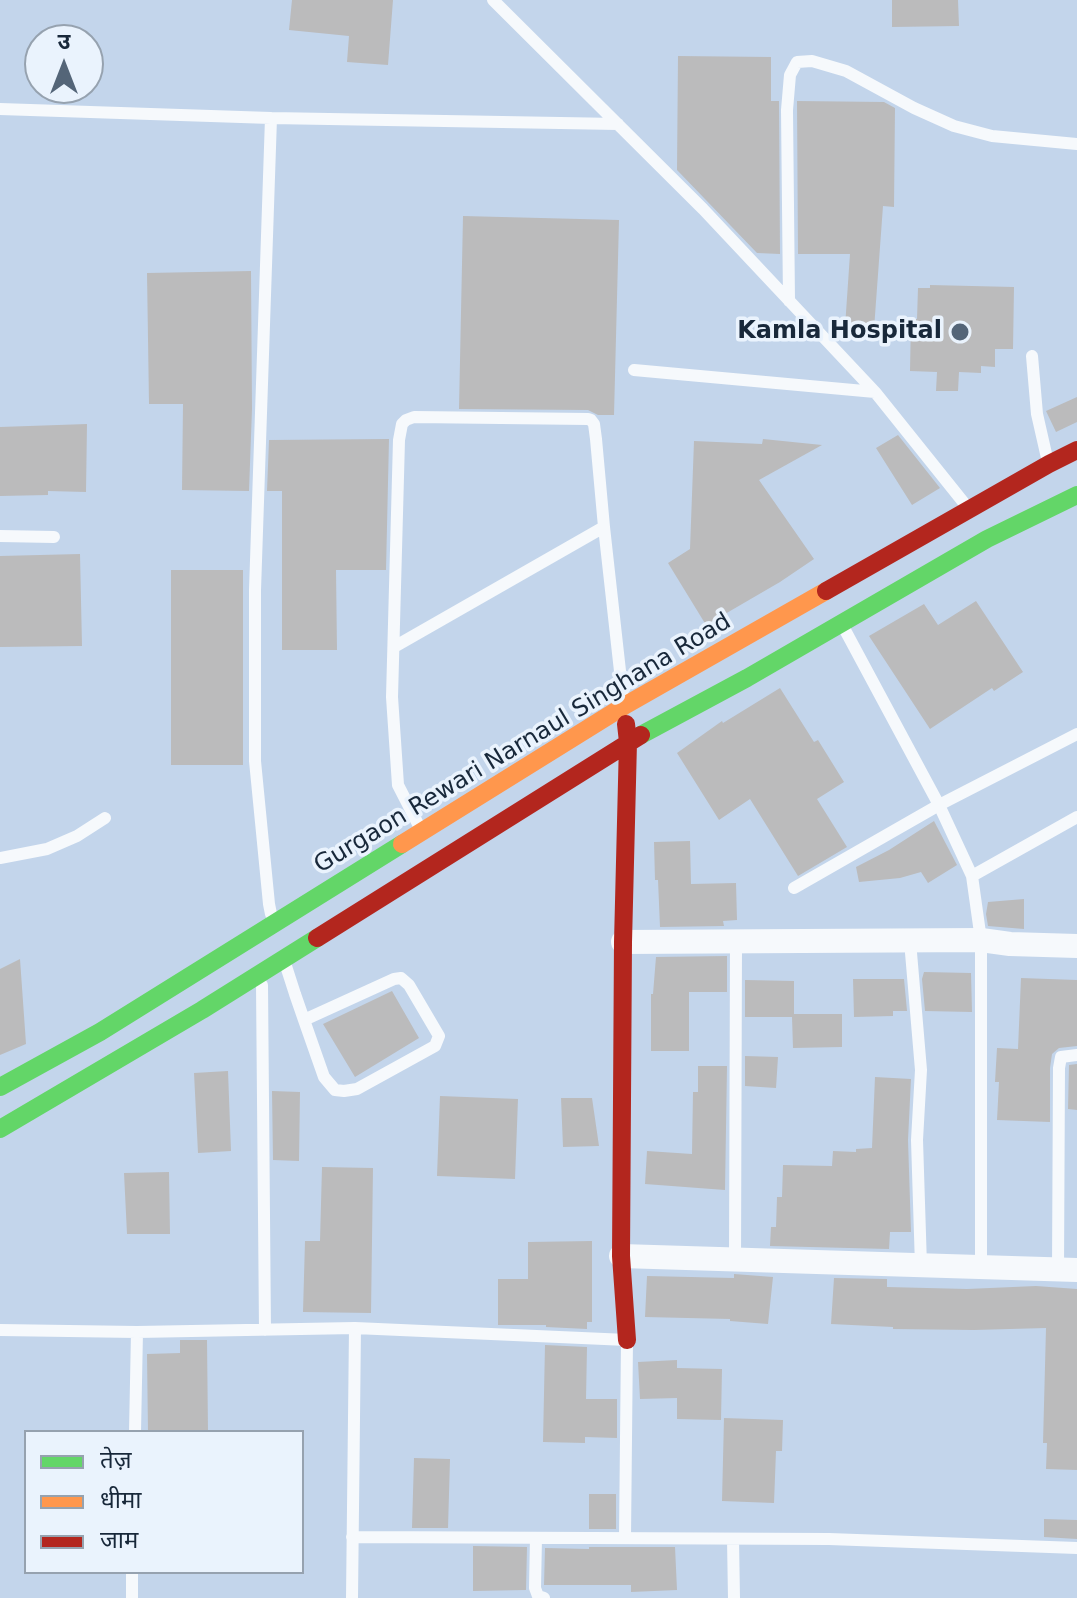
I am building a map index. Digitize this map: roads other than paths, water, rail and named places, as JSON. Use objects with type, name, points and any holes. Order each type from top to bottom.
[{"type":"main road","name":"Gurgaon Rewari Narnaul Singhana Road","points":[[0,1087],[100,1032],[282,943],[435,844],[624,706],[978,524],[1077,450]]},
{"type":"main road","points":[[0,1129],[262,972],[282,943],[435,844],[747,678],[841,623],[978,524],[1055,498],[1077,495]]},
{"type":"main road","points":[[624,706],[628,742],[621,1256],[627,1340]]},
{"type":"street","points":[[623,942],[981,940],[1077,946]]},
{"type":"street","points":[[621,1256],[1068,1269]]},
{"type":"lane","points":[[493,0],[703,209],[875,392],[978,524]]},
{"type":"lane","points":[[789,301],[787,110],[790,75],[797,62],[812,61],[846,71],[954,126],[992,136],[1077,144]]},
{"type":"lane","points":[[0,109],[271,118],[618,124]]},
{"type":"lane","points":[[271,118],[255,590],[255,761],[269,904],[304,1020],[324,1077],[335,1090],[357,1089],[435,1046],[439,1036],[409,985],[401,978],[304,1020]]},
{"type":"lane","points":[[1032,356],[1037,414],[1050,471]]},
{"type":"lane","points":[[634,370],[875,392]]},
{"type":"lane","points":[[435,844],[412,816],[398,785],[392,697],[399,440],[402,424],[406,420],[414,417],[591,420],[596,439],[624,706]]},
{"type":"lane","points":[[394,647],[604,527]]},
{"type":"lane","points":[[0,536],[54,537]]},
{"type":"lane","points":[[841,623],[939,805],[972,876],[981,940],[981,1267]]},
{"type":"lane","points":[[794,888],[939,805],[1077,734]]},
{"type":"lane","points":[[972,876],[1077,817]]},
{"type":"lane","points":[[0,858],[47,849],[77,836],[105,818]]},
{"type":"lane","points":[[910,941],[921,1070],[917,1140],[921,1266]]},
{"type":"lane","points":[[735,1261],[736,942]]},
{"type":"lane","points":[[262,972],[265,1330]]},
{"type":"lane","points":[[1068,1269],[1059,1068],[1061,1057],[1077,1055]]},
{"type":"lane","points":[[352,1598],[355,1328]]},
{"type":"lane","points":[[0,1330],[137,1332],[355,1328],[627,1340],[625,1537]]},
{"type":"lane","points":[[135,1430],[137,1332]]},
{"type":"lane","points":[[352,1537],[829,1539],[1077,1548]]},
{"type":"lane","points":[[536,1538],[535,1588],[538,1596],[544,1598]]},
{"type":"lane","points":[[733,1539],[734,1598]]},
{"type":"lane","points":[[132,1574],[132,1598]]},
{"type":"place","name":"Kamla Hospital","points":[[960,332]]}]
